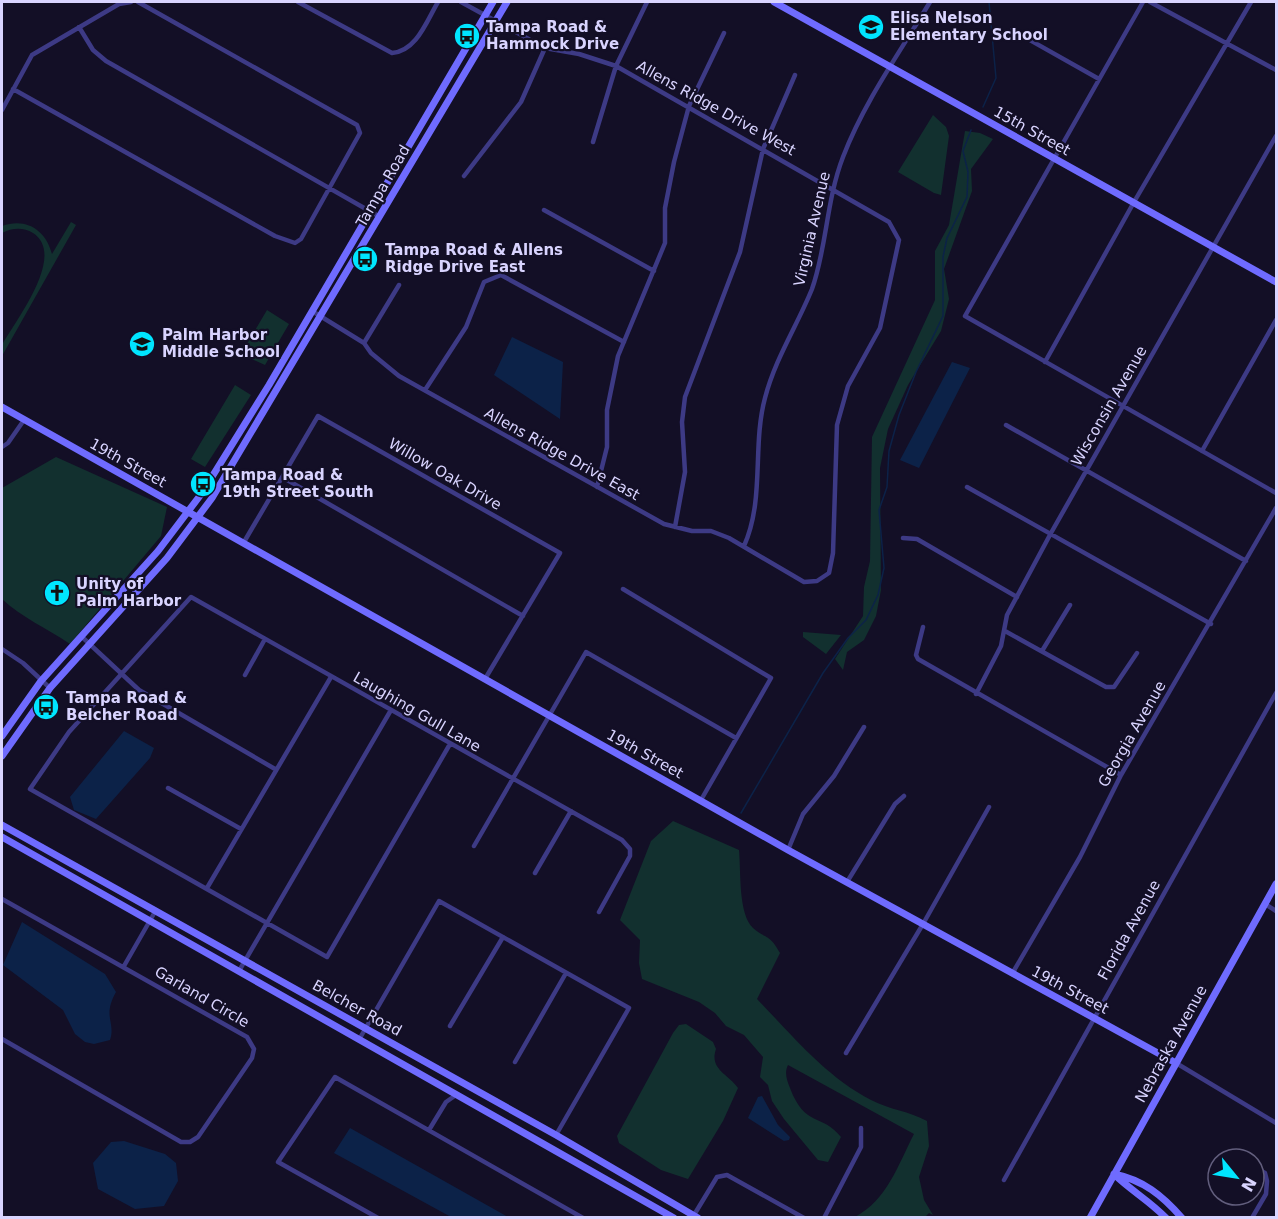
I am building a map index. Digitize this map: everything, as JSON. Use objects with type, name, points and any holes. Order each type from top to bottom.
[{"type":"main road","name":"Tampa Road","points":[[2,736],[41,681],[158,551],[188,513],[268,386],[493,2]]},
{"type":"main road","name":"Tampa Road","points":[[2,756],[50,688],[167,558],[226,478],[507,2]]},
{"type":"main road","name":"15th Street","points":[[774,2],[1276,282]]},
{"type":"main road","points":[[268,386],[278,391]]},
{"type":"main road","name":"19th Street","points":[[2,407],[188,513],[244,542],[547,716],[1176,1063]]},
{"type":"main road","name":"Belcher Road","points":[[2,825],[556,1135],[696,1216]]},
{"type":"main road","name":"Belcher Road","points":[[2,837],[674,1218]]},
{"type":"main road","name":"Nebraska Avenue","points":[[1089,1218],[1276,884]]},
{"type":"main road","points":[[1114,1174],[1135,1178],[1159,1195],[1182,1218]]},
{"type":"main road","points":[[1114,1174],[1127,1188],[1152,1204],[1166,1218]]},
{"type":"main road","points":[[1152,1204],[1159,1195]]},
{"type":"street","points":[[2,110],[32,55],[119,4],[131,2]]},
{"type":"street","points":[[13,88],[286,242],[295,243],[301,239],[360,133],[354,121],[145,3],[138,2]]},
{"type":"street","points":[[298,2],[392,53],[402,52],[412,45],[438,2]]},
{"type":"street","name":"Allens Ridge Drive West","points":[[461,2],[545,48],[579,54],[616,66],[832,188],[894,227],[899,240],[880,328],[848,386],[837,425],[833,554],[829,573],[817,581]]},
{"type":"street","points":[[593,142],[616,66],[647,2]]},
{"type":"street","name":"Virginia Avenue","points":[[744,546],[755,513],[764,399],[781,350],[812,287],[832,188],[857,126],[930,2]]},
{"type":"street","points":[[1143,2],[965,316],[1276,493]]},
{"type":"street","points":[[1150,2],[1228,42],[1276,70]]},
{"type":"street","points":[[1045,362],[1134,202],[1251,2]]},
{"type":"street","points":[[79,27],[93,50],[106,61],[331,187],[380,217]]},
{"type":"street","points":[[1012,30],[1099,79]]},
{"type":"street","points":[[597,487],[607,447],[607,410],[611,382],[624,342],[664,243],[665,208],[689,106],[724,33]]},
{"type":"street","points":[[464,176],[521,102],[545,48]]},
{"type":"street","points":[[675,527],[685,472],[682,422],[685,397],[740,252],[763,149],[795,75]]},
{"type":"street","name":"Wisconsin Avenue","points":[[976,694],[1001,646],[1007,615],[1051,533],[1276,136]]},
{"type":"street","points":[[544,210],[654,272]]},
{"type":"street","points":[[425,390],[466,327],[484,282],[501,275],[624,342]]},
{"type":"street","points":[[364,343],[399,285]]},
{"type":"street","name":"Allens Ridge Drive East","points":[[312,311],[364,343],[371,353],[399,376],[664,524],[692,531],[711,531],[744,546],[804,582],[817,581]]},
{"type":"street","points":[[1202,451],[1276,320]]},
{"type":"street","name":"Willow Oak Drive","points":[[244,542],[318,416],[560,553],[485,679]]},
{"type":"street","points":[[2,447],[8,443],[24,420]]},
{"type":"street","points":[[1006,425],[1246,561]]},
{"type":"street","points":[[282,477],[523,616]]},
{"type":"street","points":[[967,487],[1211,624]]},
{"type":"street","name":"Georgia Avenue","points":[[1012,974],[1080,857],[1122,775],[1276,508]]},
{"type":"street","points":[[903,538],[917,539],[1017,597]]},
{"type":"street","points":[[622,589],[771,678],[701,800]]},
{"type":"street","name":"Laughing Gull Lane","points":[[121,674],[191,597],[622,840],[630,849],[630,856],[598,912]]},
{"type":"street","points":[[1042,651],[1070,605]]},
{"type":"street","points":[[923,627],[915,655],[918,659],[1122,775]]},
{"type":"street","points":[[1005,631],[1106,687],[1114,687],[1137,653]]},
{"type":"street","points":[[81,636],[121,674],[152,699],[275,769]]},
{"type":"street","points":[[246,675],[265,639]]},
{"type":"street","points":[[2,649],[23,663],[50,688]]},
{"type":"street","points":[[474,846],[586,652],[736,738]]},
{"type":"street","points":[[121,674],[69,732],[30,789],[327,957],[450,744]]},
{"type":"street","points":[[207,888],[331,677]]},
{"type":"street","name":"Florida Avenue","points":[[1004,1180],[1276,696]]},
{"type":"street","points":[[239,970],[391,710]]},
{"type":"street","points":[[788,850],[803,814],[834,776],[864,727]]},
{"type":"street","points":[[168,788],[241,829]]},
{"type":"street","points":[[847,882],[895,804],[904,796]]},
{"type":"street","points":[[846,1053],[924,924],[989,807]]},
{"type":"street","points":[[535,873],[571,811]]},
{"type":"street","name":"Garland Circle","points":[[2,899],[247,1037],[254,1049],[252,1058],[198,1137],[190,1143],[181,1142],[2,1039]]},
{"type":"street","points":[[360,1038],[439,901],[629,1008],[556,1135]]},
{"type":"street","points":[[1265,904],[1276,910]]},
{"type":"street","points":[[124,966],[156,910]]},
{"type":"street","points":[[450,1026],[503,937]]},
{"type":"street","points":[[515,1062],[566,973]]},
{"type":"street","name":"19th Street","points":[[1176,1063],[1276,1123]]},
{"type":"street","points":[[375,1217],[278,1162],[335,1077],[583,1218]]},
{"type":"street","points":[[429,1130],[446,1102],[458,1094]]},
{"type":"street","points":[[824,1218],[861,1147],[861,1128]]},
{"type":"street","points":[[696,1216],[717,1177],[727,1175],[804,1218]]},
{"type":"green space","points":[[933,115],[946,127],[949,136],[941,195],[898,172]]},
{"type":"green space","points":[[965,131],[980,133],[993,139],[971,169],[972,191],[944,269],[949,299],[941,331],[908,385],[888,429],[880,468],[881,590],[876,616],[864,640],[847,652],[843,670],[835,659],[863,616],[864,587],[870,561],[872,437],[935,300],[935,251],[949,225]]},
{"type":"green space","points":[[71,222],[76,225],[2,356],[2,345],[36,288],[42,272],[44,256],[42,243],[33,233],[18,229],[2,233],[2,226],[19,223],[34,228],[45,238],[52,254]]},
{"type":"green space","points":[[267,310],[289,324],[265,365],[241,354]]},
{"type":"green space","points":[[235,385],[251,395],[205,467],[191,459]]},
{"type":"green space","points":[[56,457],[167,507],[161,536],[70,644],[2,599],[2,488]]},
{"type":"green space","points":[[803,632],[841,635],[826,654],[803,637]]},
{"type":"green space","points":[[673,821],[739,850],[740,880],[748,921],[753,928],[770,939],[780,953],[757,999],[810,1054],[854,1090],[885,1106],[927,1121],[929,1146],[919,1177],[924,1200],[933,1215],[929,1213],[924,1218],[855,1217],[866,1210],[884,1191],[914,1134],[788,1065],[786,1074],[796,1101],[808,1115],[827,1125],[841,1137],[828,1162],[818,1160],[772,1101],[768,1085],[760,1077],[763,1057],[744,1035],[726,1026],[715,1013],[699,1002],[642,979],[639,963],[640,940],[620,920],[651,841]]},
{"type":"green space","points":[[686,1024],[713,1042],[716,1049],[717,1066],[738,1088],[723,1121],[688,1179],[661,1170],[619,1143],[617,1136],[673,1033],[679,1025]]},
{"type":"water","points":[[512,337],[563,362],[560,419],[494,375]]},
{"type":"water","points":[[952,362],[970,368],[919,468],[900,460]]},
{"type":"water","points":[[124,731],[154,748],[150,758],[96,819],[74,810],[70,797]]},
{"type":"water","points":[[22,922],[105,974],[116,992],[110,1008],[112,1028],[110,1040],[94,1044],[85,1042],[75,1034],[63,1010],[3,965]]},
{"type":"water","points":[[762,1096],[778,1125],[790,1137],[789,1140],[784,1141],[748,1118],[758,1097]]},
{"type":"water","points":[[350,1128],[508,1217],[451,1217],[334,1153]]},
{"type":"water","points":[[124,1141],[165,1154],[176,1163],[178,1181],[164,1206],[135,1209],[98,1189],[93,1163],[111,1142]]},
{"type":"waterway","points":[[983,107],[996,78],[989,2]]},
{"type":"waterway","points":[[741,813],[823,673],[848,638],[866,620],[878,595],[884,568],[879,510],[887,487],[889,451],[899,415],[916,372],[943,316],[943,257],[947,238],[967,197],[968,172],[963,151],[971,130]]},
{"type":"place","name":"Elisa Nelson Elementary School","points":[[871,27]]},
{"type":"place","name":"Tampa Road & Hammock Drive","points":[[467,36]]},
{"type":"place","name":"Tampa Road & Allens Ridge Drive East","points":[[365,259]]},
{"type":"place","name":"Palm Harbor Middle School","points":[[142,344]]},
{"type":"place","name":"Tampa Road & 19th Street South","points":[[203,484]]},
{"type":"place","name":"Unity of Palm Harbor","points":[[57,593]]},
{"type":"place","name":"Tampa Road & Belcher Road","points":[[46,707]]}]
